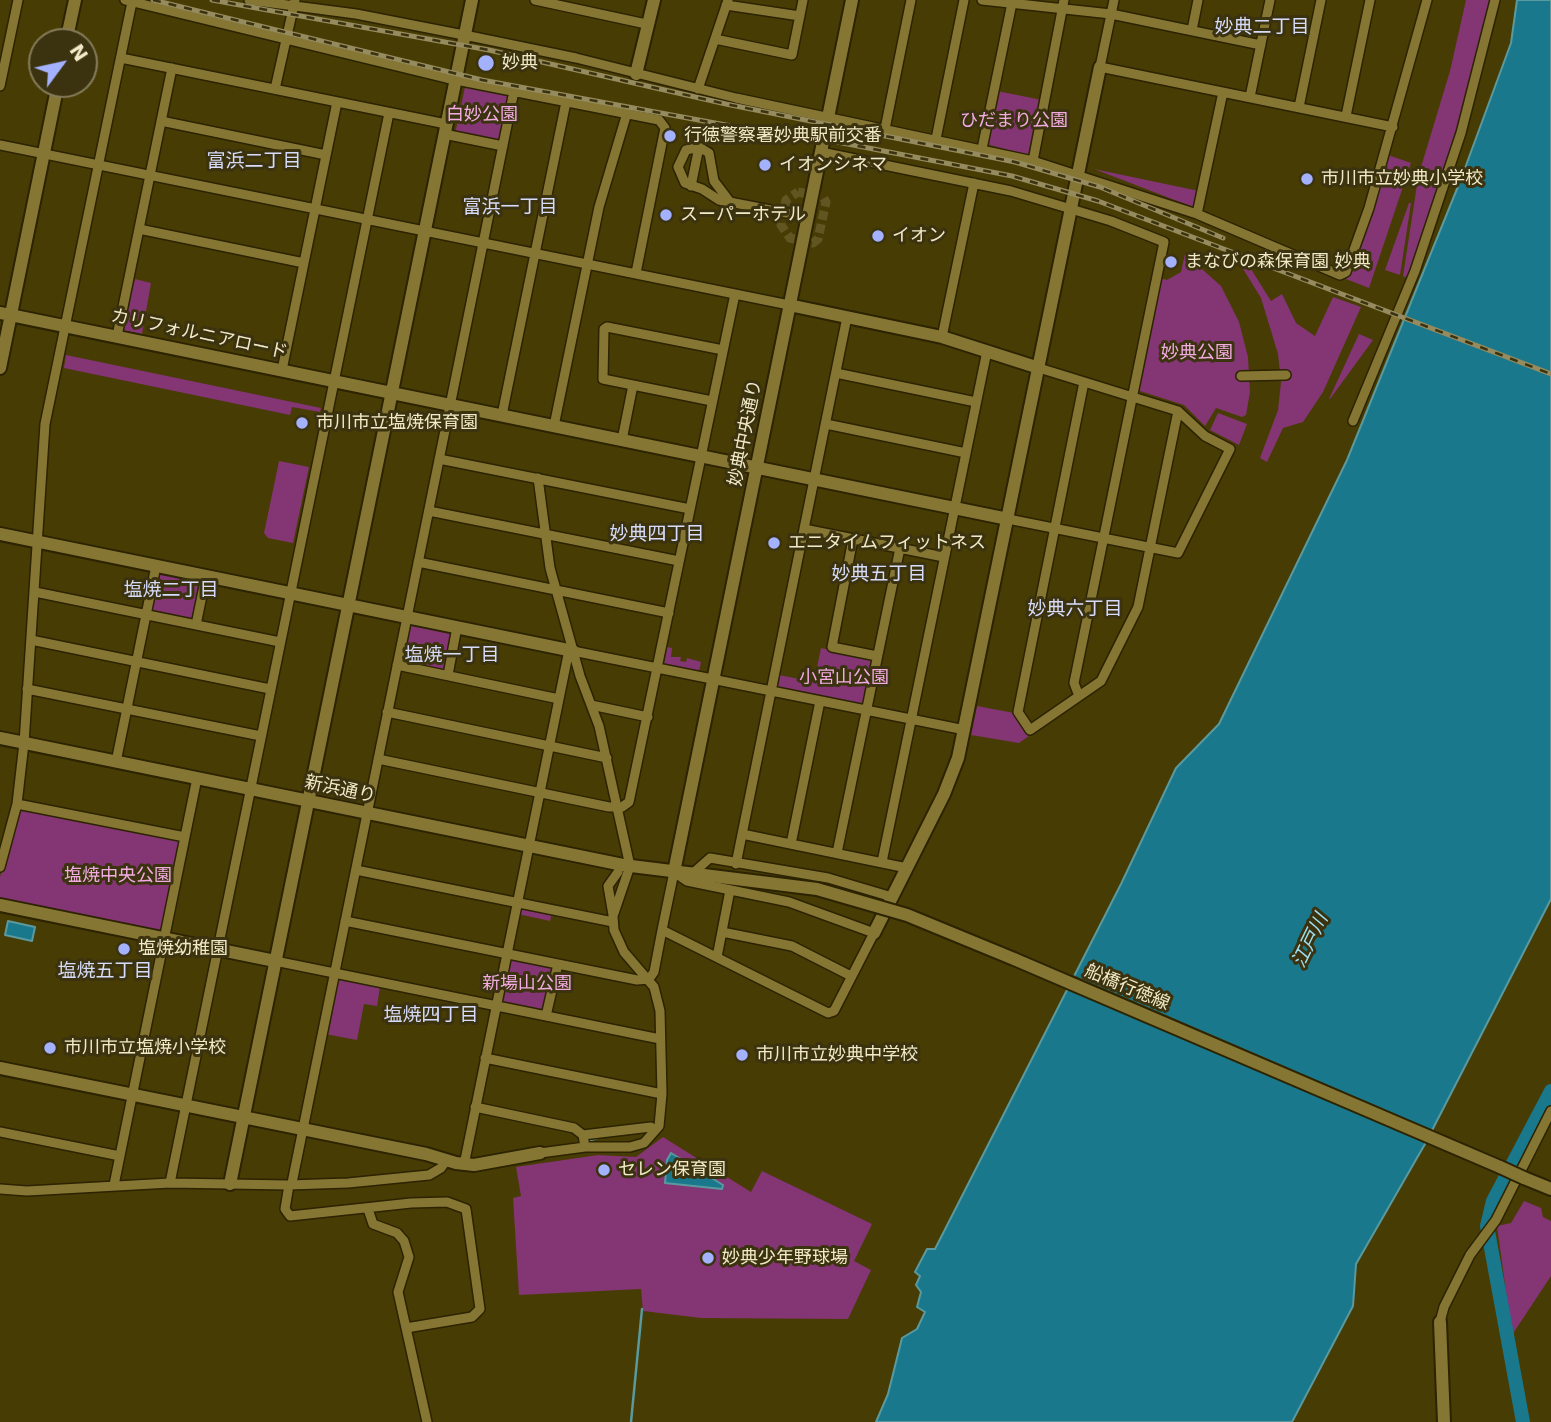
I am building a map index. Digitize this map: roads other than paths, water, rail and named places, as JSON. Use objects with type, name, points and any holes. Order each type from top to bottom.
[{"type":"street","points":[[0,86],[18,0]]},
{"type":"street","points":[[69,28],[75,0]]},
{"type":"street","points":[[249,0],[294,4],[465,35],[698,89],[1033,161],[1197,214],[1343,274],[1369,208],[1427,0]]},
{"type":"street","points":[[230,1184],[472,0]]},
{"type":"street","points":[[535,0],[646,24]]},
{"type":"street","points":[[636,74],[646,24],[654,0]]},
{"type":"street","points":[[715,39],[792,55],[803,0]]},
{"type":"street","name":"妙典中央通り","points":[[674,872],[852,0]]},
{"type":"street","points":[[885,129],[911,0]]},
{"type":"street","points":[[936,139],[964,0]]},
{"type":"street","points":[[982,0],[1064,4],[1261,44]]},
{"type":"street","points":[[663,930],[828,1013],[834,1011],[947,787],[965,730],[1114,0]]},
{"type":"street","points":[[1192,30],[1198,0]]},
{"type":"street","points":[[1250,97],[1270,0]]},
{"type":"street","points":[[1299,107],[1321,0]]},
{"type":"street","points":[[1346,116],[1370,0]]},
{"type":"street","points":[[1353,421],[1409,290],[1461,134],[1495,0]]},
{"type":"street","points":[[0,867],[17,804],[24,743],[45,424],[121,58],[129,1],[287,38],[337,54],[659,120],[664,128],[636,273]]},
{"type":"street","points":[[698,89],[727,3],[800,16]]},
{"type":"street","points":[[982,149],[1012,3]]},
{"type":"street","points":[[275,89],[294,4]]},
{"type":"street","points":[[1033,161],[1064,4]]},
{"type":"street","points":[[0,35],[11,37]]},
{"type":"street","points":[[121,58],[389,113],[503,146]]},
{"type":"street","points":[[1100,67],[1393,127]]},
{"type":"street","points":[[117,336],[172,68]]},
{"type":"street","points":[[406,1328],[472,1317],[480,1308],[466,1209],[447,1202],[386,1205],[290,1216],[285,1209],[514,91]]},
{"type":"street","points":[[1197,214],[1223,92]]},
{"type":"street","points":[[0,368],[5,314],[55,98]]},
{"type":"street","points":[[282,370],[337,102]]},
{"type":"street","points":[[502,415],[566,102]]},
{"type":"street","points":[[170,1183],[389,113]]},
{"type":"street","points":[[554,426],[599,207],[627,113]]},
{"type":"street","points":[[161,121],[326,155]]},
{"type":"street","points":[[0,145],[942,337],[1178,411],[1205,436],[1230,449],[1178,553],[1008,519]]},
{"type":"street","points":[[693,186],[699,147]]},
{"type":"street","points":[[730,202],[717,188],[709,153],[699,147],[686,150],[679,161],[679,173],[685,183],[719,200],[807,217]]},
{"type":"street","points":[[821,152],[974,183],[1072,208],[1164,242],[1074,683],[1079,696]]},
{"type":"street","points":[[693,186],[712,172]]},
{"type":"street","points":[[942,337],[974,183]]},
{"type":"street","points":[[139,229],[304,263]]},
{"type":"street","points":[[378,759],[618,808],[626,805],[631,797],[735,294]]},
{"type":"street","name":"カリフォルニアロード","points":[[5,314],[1008,519]]},
{"type":"street","points":[[736,864],[847,317]]},
{"type":"street","points":[[712,401],[601,376],[607,327],[723,349]]},
{"type":"street","points":[[882,862],[987,351]]},
{"type":"street","points":[[836,373],[976,402]]},
{"type":"street","points":[[1244,376],[1284,376]]},
{"type":"street","points":[[1084,382],[1018,712],[1030,730],[1101,681],[1138,607],[1178,411]]},
{"type":"street","points":[[622,440],[633,385]]},
{"type":"street","points":[[826,424],[966,453]]},
{"type":"street","points":[[439,459],[690,509]]},
{"type":"street","points":[[538,478],[545,515],[545,534],[571,650],[592,705],[618,808],[624,869],[613,919]]},
{"type":"street","points":[[429,511],[679,561]]},
{"type":"street","points":[[804,528],[944,557]]},
{"type":"street","points":[[0,534],[965,730]]},
{"type":"street","points":[[853,539],[832,648],[877,656]]},
{"type":"street","points":[[837,853],[900,548]]},
{"type":"street","points":[[418,562],[669,613]]},
{"type":"street","points":[[116,762],[156,566]]},
{"type":"street","points":[[196,625],[206,576]]},
{"type":"street","points":[[35,592],[280,642]]},
{"type":"street","points":[[448,675],[457,627]]},
{"type":"street","points":[[31,640],[270,689]]},
{"type":"street","points":[[464,1165],[571,650]]},
{"type":"street","points":[[397,665],[559,699]]},
{"type":"street","points":[[27,689],[261,736]]},
{"type":"street","points":[[791,844],[820,701]]},
{"type":"street","points":[[592,705],[648,717]]},
{"type":"street","points":[[387,712],[607,758]]},
{"type":"street","name":"新浜通り","points":[[0,738],[529,846],[624,869],[674,872]]},
{"type":"street","points":[[114,1185],[197,778]]},
{"type":"street","points":[[17,804],[185,837]]},
{"type":"street","points":[[742,834],[907,868]]},
{"type":"street","points":[[692,874],[707,859],[828,878],[892,897]]},
{"type":"street","points":[[0,1068],[464,1165],[585,1147],[630,1147],[644,1143],[659,1126],[663,1094],[660,1011],[649,979],[624,952],[613,919],[608,886],[624,869]]},
{"type":"street","points":[[356,870],[517,903],[613,919]]},
{"type":"street","points":[[345,921],[637,980],[649,979],[653,974],[674,872],[687,881],[789,902],[874,933]]},
{"type":"street","name":"船橋行徳線","points":[[674,872],[777,882],[817,889],[881,906],[947,930],[1551,1189]]},
{"type":"street","points":[[717,957],[730,890]]},
{"type":"street","points":[[0,905],[660,1039]]},
{"type":"street","points":[[722,932],[792,946],[851,976]]},
{"type":"street","points":[[546,1016],[558,964]]},
{"type":"street","points":[[485,1058],[663,1094]]},
{"type":"street","points":[[475,1108],[574,1128],[583,1135],[585,1147]]},
{"type":"street","points":[[1444,1422],[1440,1322],[1444,1307],[1480,1241],[1493,1225],[1551,1111]]},
{"type":"street","points":[[583,1135],[651,1127]]},
{"type":"street","points":[[0,1132],[120,1156]]},
{"type":"street","points":[[0,1189],[27,1191],[170,1183],[290,1184],[409,1179],[436,1172],[446,1161]]},
{"type":"street","points":[[368,1209],[373,1224],[397,1233],[404,1241],[409,1257],[398,1292],[427,1422]]},
{"type":"water","name":"江戸川","points":[[1517,0],[1551,0],[1551,899],[1425,1144],[1356,1264],[1353,1306],[1292,1422],[876,1422],[888,1394],[902,1338],[917,1329],[925,1312],[917,1307],[921,1292],[916,1285],[920,1276],[915,1272],[927,1249],[935,1249],[1121,884],[1176,768],[1219,724],[1347,460],[1461,179],[1511,43]]},
{"type":"water","points":[[8,921],[35,927],[32,941],[5,935]]},
{"type":"water","points":[[671,1153],[723,1185],[722,1189],[665,1183],[667,1160]]},
{"type":"waterway","points":[[1523,1422],[1487,1226],[1493,1201],[1551,1091]]},
{"type":"waterway","points":[[587,1141],[604,1136]]},
{"type":"waterway","points":[[631,1422],[642,1309]]},
{"type":"tunnel","points":[[798,192],[823,197],[826,202],[818,239],[813,243],[790,238],[781,225],[786,200],[798,192]]},
{"type":"railway","points":[[153,0],[482,80],[742,128],[817,138],[1012,176],[1098,201],[1551,374]]},
{"type":"railway","points":[[212,0],[489,50],[726,104],[1015,162],[1100,187],[1223,238]]},
{"type":"place","name":"妙典","points":[[486,63]]},
{"type":"place","name":"行徳警察署妙典駅前交番","points":[[670,136]]},
{"type":"place","name":"イオンシネマ","points":[[765,165]]},
{"type":"place","name":"市川市立妙典小学校","points":[[1307,179]]},
{"type":"place","name":"スーパーホテル","points":[[666,215]]},
{"type":"place","name":"イオン","points":[[878,236]]},
{"type":"place","name":"まなびの森保育園 妙典","points":[[1171,262]]},
{"type":"place","name":"市川市立塩焼保育園","points":[[302,423]]},
{"type":"place","name":"エニタイムフィットネス","points":[[774,543]]},
{"type":"place","name":"塩焼幼稚園","points":[[124,949]]},
{"type":"place","name":"市川市立塩焼小学校","points":[[50,1048]]},
{"type":"place","name":"市川市立妙典中学校","points":[[742,1055]]},
{"type":"place","name":"セレン保育園","points":[[604,1170]]},
{"type":"place","name":"妙典少年野球場","points":[[708,1258]]},
{"type":"district","name":"妙典二丁目","points":[[1262,28]]},
{"type":"district","name":"富浜二丁目","points":[[254,162]]},
{"type":"district","name":"富浜一丁目","points":[[510,208]]},
{"type":"district","name":"妙典四丁目","points":[[657,535]]},
{"type":"district","name":"妙典五丁目","points":[[879,575]]},
{"type":"district","name":"塩焼二丁目","points":[[171,591]]},
{"type":"district","name":"妙典六丁目","points":[[1075,610]]},
{"type":"district","name":"塩焼一丁目","points":[[452,656]]},
{"type":"district","name":"塩焼五丁目","points":[[105,972]]},
{"type":"district","name":"塩焼四丁目","points":[[431,1016]]},
{"type":"park label","name":"白妙公園","points":[[482,115]]},
{"type":"park label","name":"ひだまり公園","points":[[1014,121]]},
{"type":"park label","name":"妙典公園","points":[[1197,353]]},
{"type":"park label","name":"小宮山公園","points":[[844,678]]},
{"type":"park label","name":"塩焼中央公園","points":[[118,876]]},
{"type":"park label","name":"新場山公園","points":[[527,984]]}]
